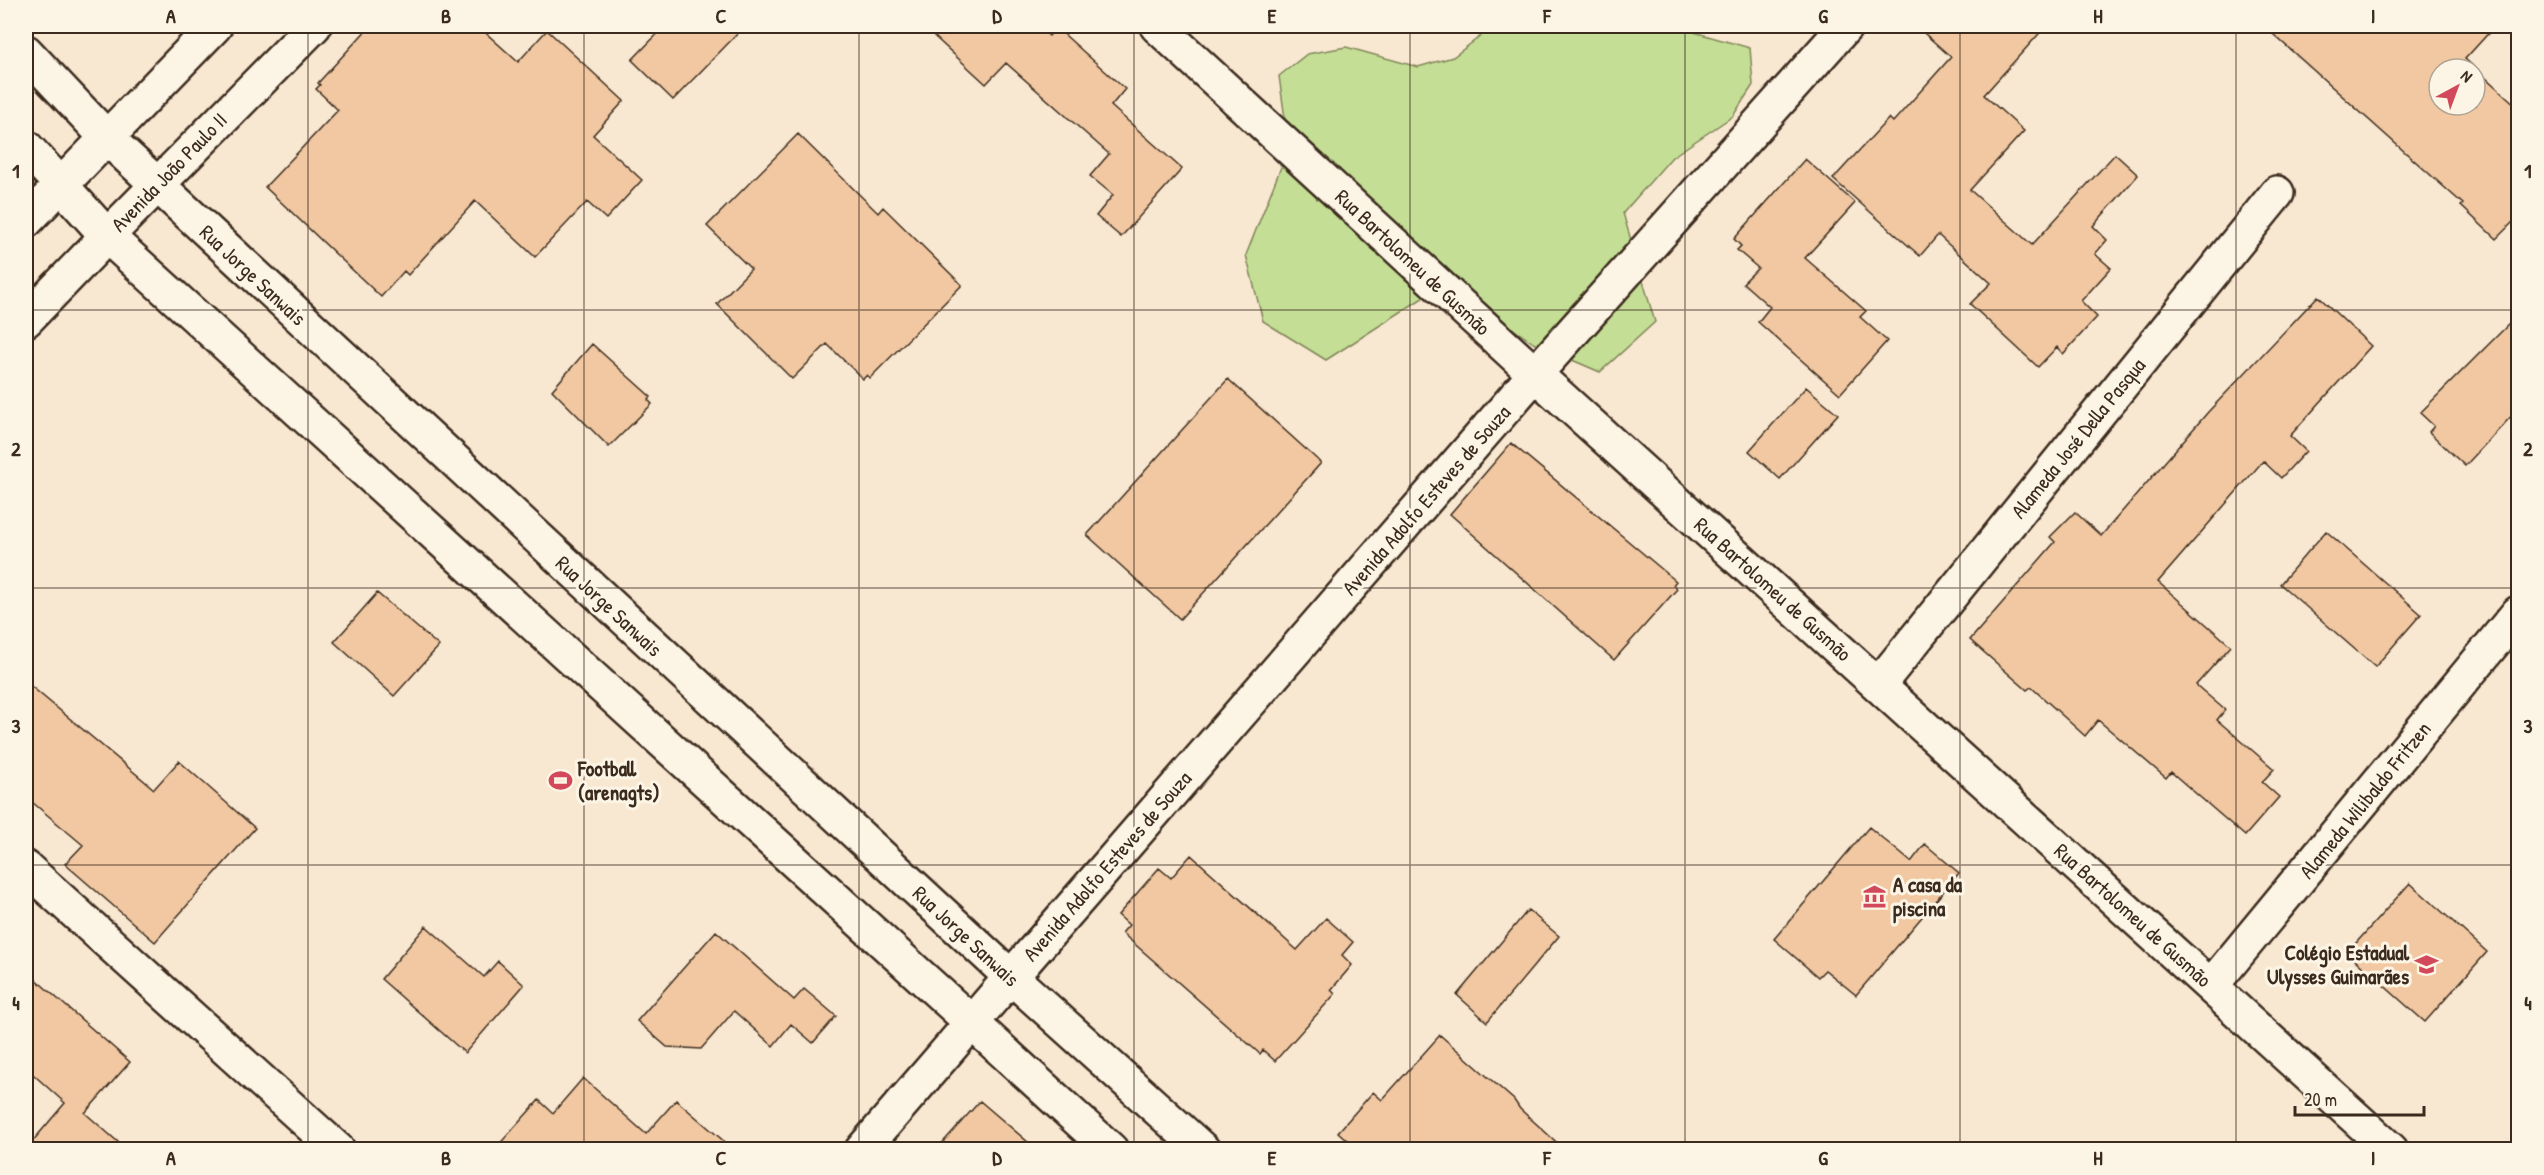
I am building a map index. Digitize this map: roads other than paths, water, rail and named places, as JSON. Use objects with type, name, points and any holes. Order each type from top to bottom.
[{"type":"street","points":[[26,221],[215,26]]},
{"type":"street","name":"Avenida João Paulo II","points":[[26,320],[155,185],[314,26]]},
{"type":"street","name":"Rua Bartolomeu de Gusmão","points":[[1157,26],[1535,374],[2391,1149]]},
{"type":"street","name":"Avenida Adolfo Esteves de Souza","points":[[862,1149],[1535,374],[1846,26]]},
{"type":"street","name":"Rua Jorge Sanwais","points":[[26,52],[155,185],[1011,977],[1203,1149]]},
{"type":"street","points":[[26,147],[107,236],[1111,1149]]},
{"type":"street","name":"Alameda José Della Pasqua","points":[[1879,684],[2277,193]]},
{"type":"street","name":"Alameda Wilibaldo Fritzen","points":[[2211,986],[2518,613]]},
{"type":"street","points":[[26,868],[338,1149]]},
{"type":"place","name":"Football (arenagts)","points":[[560,780]]},
{"type":"place","name":"A casa da piscina","points":[[1875,896]]},
{"type":"place","name":"Colégio Estadual Ulysses Guimarães","points":[[2427,964]]}]
